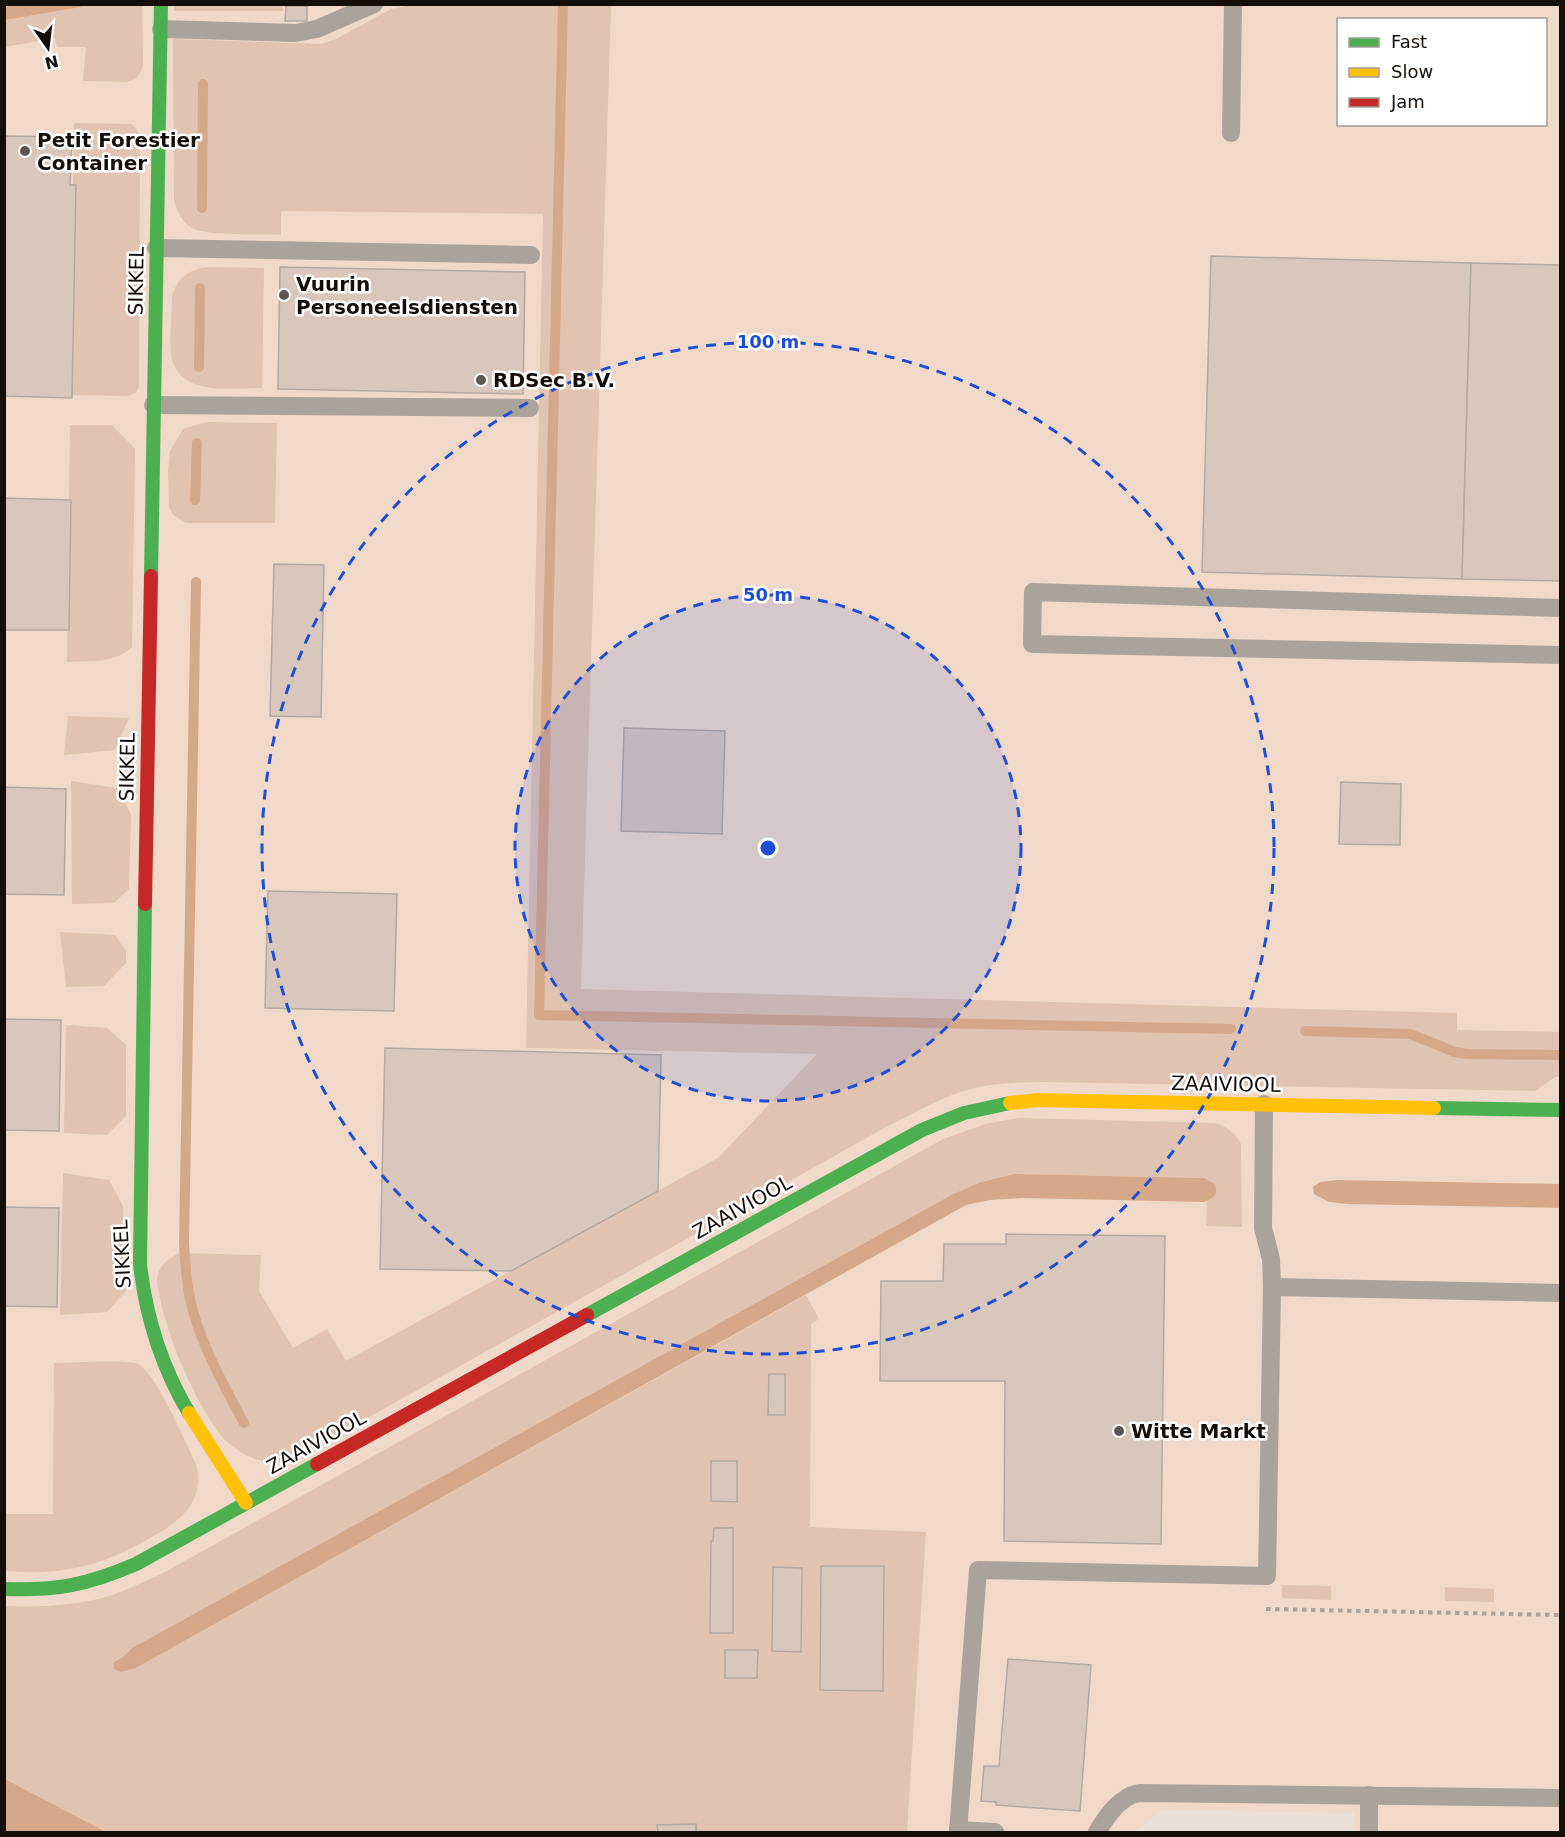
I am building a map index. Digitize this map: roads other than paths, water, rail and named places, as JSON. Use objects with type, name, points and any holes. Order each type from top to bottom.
[{"type":"street","name":"SIKKEL","points":[[161,4],[140,1269],[148,1318],[155,1342],[177,1394],[246,1503]]},
{"type":"street","name":"ZAAIVIOOL","points":[[4,1589],[69,1588],[136,1564],[922,1130],[962,1112],[996,1103],[1037,1100],[1560,1110]]},
{"type":"lane","points":[[160,29],[295,33],[317,28],[374,4]]},
{"type":"lane","points":[[1231,133],[1233,4]]},
{"type":"lane","points":[[156,248],[531,255]]},
{"type":"lane","points":[[153,405],[530,408]]},
{"type":"lane","points":[[1560,608],[1033,592],[1032,644],[1560,655]]},
{"type":"lane","points":[[995,1833],[958,1831],[978,1570],[1267,1576],[1272,1287],[1271,1259],[1263,1228],[1264,1104]]},
{"type":"lane","points":[[1272,1287],[1560,1293]]},
{"type":"lane","points":[[1097,1833],[1117,1804],[1139,1793],[1560,1798]]},
{"type":"lane","points":[[1369,1796],[1369,1833]]},
{"type":"waterway","points":[[563,4],[539,1015],[1231,1029]]},
{"type":"waterway","points":[[202,208],[203,84]]},
{"type":"waterway","points":[[199,367],[200,288]]},
{"type":"waterway","points":[[195,500],[197,443]]},
{"type":"waterway","points":[[196,582],[184,1243],[188,1288],[198,1328],[244,1423]]},
{"type":"waterway","points":[[1305,1031],[1410,1034],[1455,1052],[1468,1054],[1560,1055]]},
{"type":"place","name":"Petit Forestier Container","points":[[25,151]]},
{"type":"place","name":"Vuurin Personeelsdiensten","points":[[284,295]]},
{"type":"place","name":"RDSec B.V.","points":[[481,380]]},
{"type":"place","name":"Witte Markt","points":[[1119,1431]]}]
